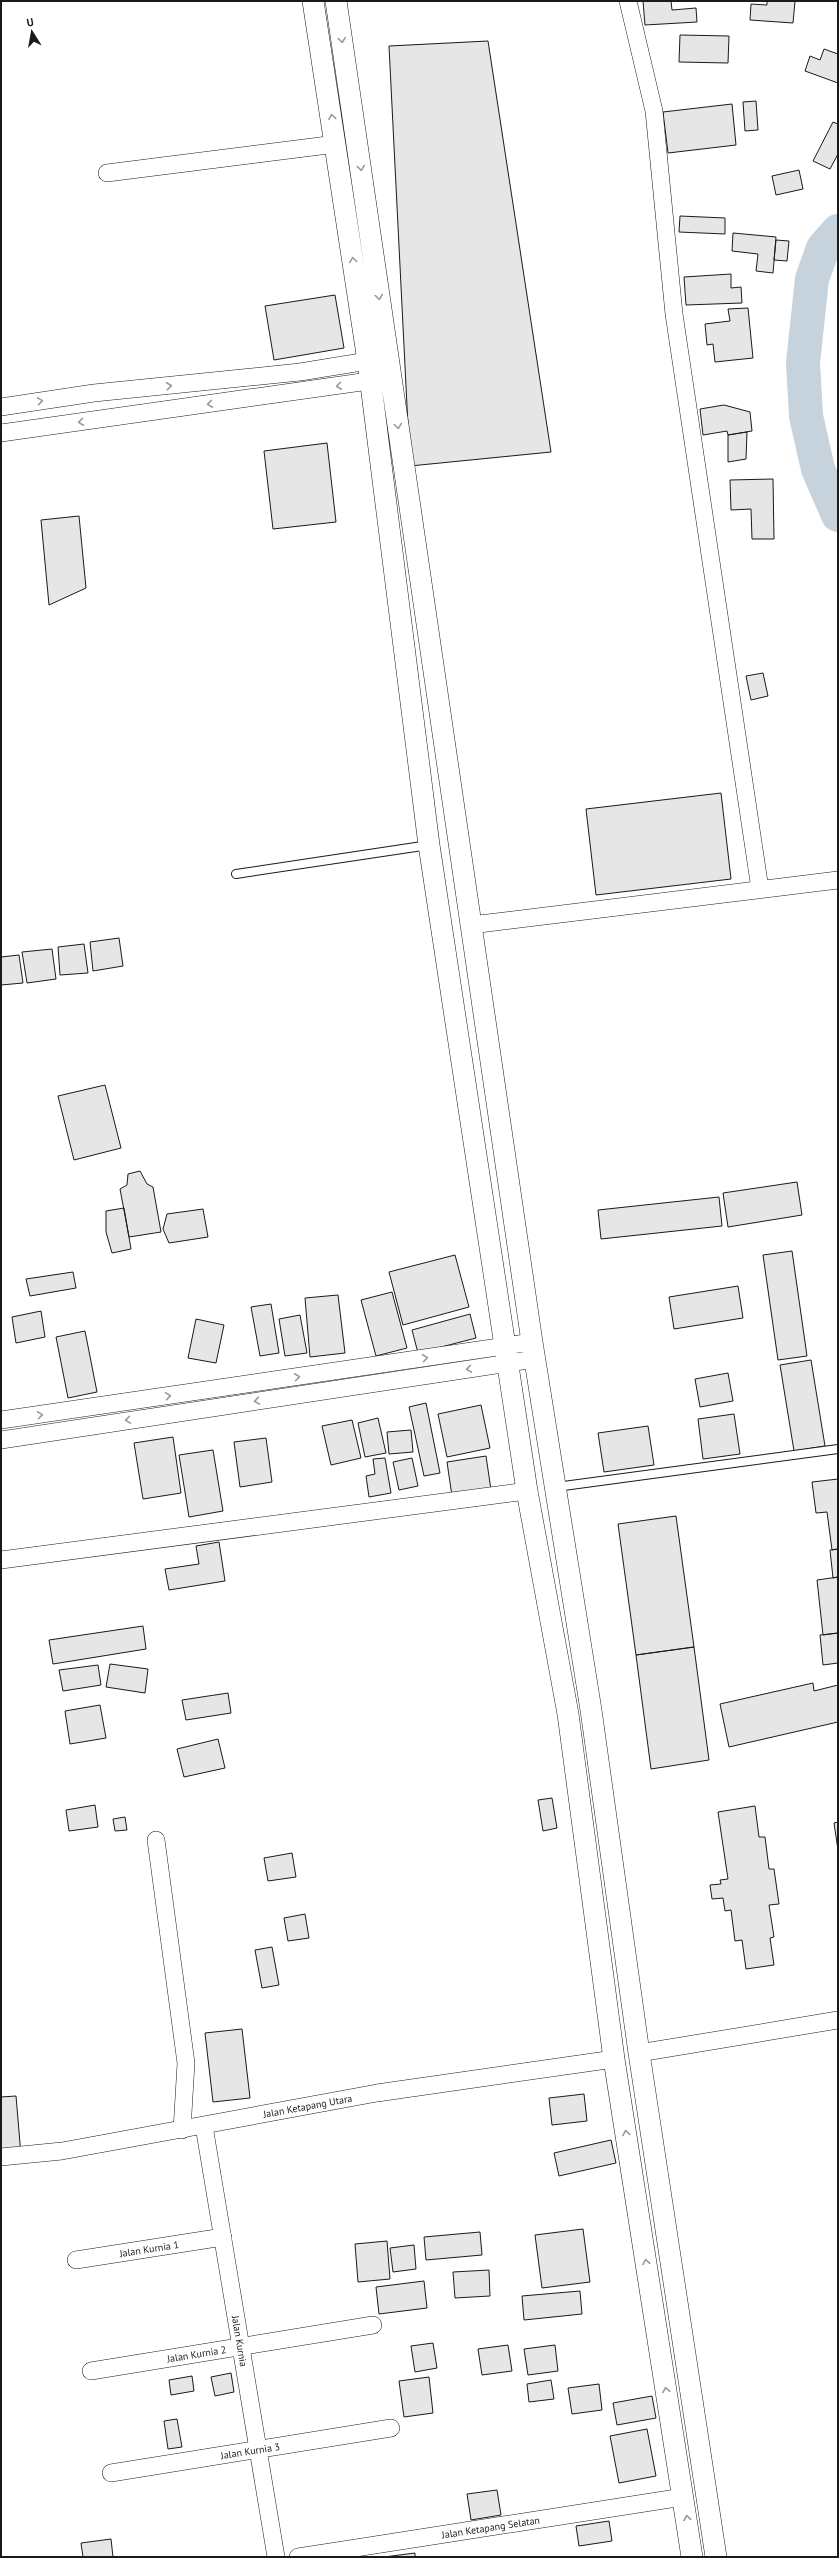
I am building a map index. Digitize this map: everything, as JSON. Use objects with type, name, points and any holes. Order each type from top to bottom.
[{"type":"street","points":[[314,1],[368,361],[429,845],[527,1491],[568,1714],[614,2060],[692,2557]]},
{"type":"street","points":[[336,1],[533,1350],[591,1710],[639,2053],[716,2557]]},
{"type":"street","points":[[628,1],[654,111],[674,314],[760,889]]},
{"type":"street","points":[[107,173],[336,144]]},
{"type":"street","points":[[1,407],[94,393],[300,372],[368,361],[390,368]]},
{"type":"street","points":[[1,433],[370,381],[390,368]]},
{"type":"street","points":[[471,925],[838,880]]},
{"type":"street","points":[[1,1440],[533,1350]]},
{"type":"street","points":[[1,1420],[506,1355]]},
{"type":"street","points":[[1,1560],[527,1491]]},
{"type":"street","points":[[568,1714],[591,1710]]},
{"type":"street","points":[[156,1840],[186,2063],[182,2130]]},
{"type":"street","points":[[639,2053],[838,2020]]},
{"type":"street","name":"Jalan Ketapang Utara","points":[[1,2157],[62,2151],[377,2093],[614,2060]]},
{"type":"street","name":"Jalan Kurnia","points":[[204,2126],[276,2557]]},
{"type":"street","name":"Jalan Kurnia 1","points":[[76,2260],[223,2237]]},
{"type":"street","name":"Jalan Kurnia 2","points":[[91,2371],[372,2325]]},
{"type":"street","name":"Jalan Kurnia 3","points":[[111,2473],[258,2448],[391,2428]]},
{"type":"street","name":"Jalan Ketapang Selatan","points":[[298,2557],[683,2497]]},
{"type":"lane","points":[[236,874],[429,845]]},
{"type":"lane","points":[[556,1487],[838,1449]]},
{"type":"building","points":[[643,1],[671,1],[672,10],[696,8],[697,22],[645,25]]},
{"type":"building","points":[[767,1],[795,1],[793,23],[750,20],[751,4],[767,5]]},
{"type":"building","points":[[680,35],[729,36],[728,63],[679,62]]},
{"type":"building","points":[[488,41],[551,452],[410,466],[389,46]]},
{"type":"building","points":[[824,49],[838,54],[838,83],[805,71],[810,56],[820,60]]},
{"type":"building","points":[[756,101],[758,130],[745,131],[743,102]]},
{"type":"building","points":[[732,104],[736,145],[668,153],[663,112]]},
{"type":"building","points":[[833,122],[838,124],[838,154],[830,169],[813,161]]},
{"type":"building","points":[[799,170],[803,189],[776,195],[772,176]]},
{"type":"building","points":[[680,216],[725,218],[725,234],[679,232]]},
{"type":"building","points":[[733,233],[776,237],[773,273],[756,271],[758,254],[732,251]]},
{"type":"building","points":[[776,240],[789,241],[787,261],[774,260]]},
{"type":"building","points":[[731,274],[731,288],[741,287],[742,303],[686,305],[684,277]]},
{"type":"building","points":[[335,295],[344,348],[274,360],[265,306]]},
{"type":"building","points":[[748,308],[753,358],[715,362],[713,344],[707,345],[705,324],[730,321],[728,309]]},
{"type":"building","points":[[724,405],[750,412],[752,431],[728,435],[727,431],[703,435],[700,409]]},
{"type":"building","points":[[747,432],[746,459],[728,462],[728,435]]},
{"type":"building","points":[[327,443],[336,522],[273,529],[264,451]]},
{"type":"building","points":[[773,479],[774,539],[752,539],[751,509],[731,510],[730,480]]},
{"type":"building","points":[[79,516],[86,588],[49,605],[41,520]]},
{"type":"building","points":[[763,673],[768,696],[751,700],[746,676]]},
{"type":"building","points":[[721,793],[731,879],[596,895],[586,809]]},
{"type":"building","points":[[119,938],[123,966],[93,971],[90,942]]},
{"type":"building","points":[[84,944],[88,973],[60,975],[58,947]]},
{"type":"building","points":[[52,949],[56,979],[27,983],[22,952]]},
{"type":"building","points":[[19,955],[23,983],[1,985],[1,957]]},
{"type":"building","points":[[105,1085],[121,1148],[74,1160],[58,1096]]},
{"type":"building","points":[[140,1171],[147,1184],[153,1187],[161,1232],[129,1237],[120,1189],[127,1185],[128,1174]]},
{"type":"building","points":[[797,1182],[802,1215],[728,1227],[723,1193]]},
{"type":"building","points":[[719,1197],[722,1226],[601,1239],[598,1210]]},
{"type":"building","points":[[124,1208],[131,1249],[112,1253],[106,1232],[106,1211]]},
{"type":"building","points":[[203,1209],[208,1237],[169,1243],[163,1229],[167,1214]]},
{"type":"building","points":[[792,1251],[807,1356],[778,1360],[763,1255]]},
{"type":"building","points":[[455,1255],[469,1307],[403,1325],[389,1272]]},
{"type":"building","points":[[73,1272],[76,1288],[30,1296],[26,1279]]},
{"type":"building","points":[[738,1286],[743,1318],[674,1329],[669,1297]]},
{"type":"building","points":[[392,1292],[407,1348],[376,1356],[361,1300]]},
{"type":"building","points":[[338,1295],[345,1353],[310,1357],[305,1298]]},
{"type":"building","points":[[271,1304],[279,1353],[260,1356],[251,1307]]},
{"type":"building","points":[[41,1311],[45,1337],[16,1343],[12,1317]]},
{"type":"building","points":[[470,1314],[476,1338],[418,1353],[412,1330]]},
{"type":"building","points":[[300,1315],[307,1353],[285,1356],[279,1319]]},
{"type":"building","points":[[196,1319],[224,1325],[216,1363],[188,1358]]},
{"type":"building","points":[[85,1331],[97,1392],[68,1398],[56,1337]]},
{"type":"building","points":[[811,1360],[825,1446],[794,1451],[780,1365]]},
{"type":"building","points":[[728,1373],[733,1401],[700,1407],[695,1379]]},
{"type":"building","points":[[426,1403],[440,1473],[424,1476],[409,1407]]},
{"type":"building","points":[[481,1405],[490,1448],[447,1457],[438,1414]]},
{"type":"building","points":[[734,1414],[740,1454],[703,1459],[698,1419]]},
{"type":"building","points":[[378,1418],[386,1453],[365,1457],[358,1423]]},
{"type":"building","points":[[352,1420],[361,1458],[331,1465],[322,1426]]},
{"type":"building","points":[[648,1426],[654,1465],[604,1472],[598,1433]]},
{"type":"building","points":[[411,1430],[413,1452],[389,1454],[387,1432]]},
{"type":"building","points":[[173,1437],[181,1493],[143,1499],[134,1443]]},
{"type":"building","points":[[266,1438],[272,1482],[240,1487],[234,1442]]},
{"type":"building","points":[[213,1450],[223,1511],[189,1517],[179,1455]]},
{"type":"building","points":[[486,1456],[491,1490],[452,1496],[447,1462]]},
{"type":"building","points":[[385,1458],[391,1493],[369,1497],[366,1476],[375,1474],[373,1459]]},
{"type":"building","points":[[412,1458],[418,1486],[399,1490],[393,1462]]},
{"type":"building","points":[[838,1479],[838,1549],[832,1550],[827,1512],[816,1513],[812,1482]]},
{"type":"building","points":[[676,1516],[694,1647],[636,1655],[618,1524]]},
{"type":"building","points":[[219,1542],[225,1581],[169,1590],[165,1569],[199,1564],[196,1546]]},
{"type":"building","points":[[838,1549],[838,1577],[833,1578],[830,1550]]},
{"type":"building","points":[[838,1577],[838,1633],[823,1635],[817,1580]]},
{"type":"building","points":[[143,1626],[146,1649],[53,1664],[49,1640]]},
{"type":"building","points":[[838,1633],[838,1663],[823,1665],[820,1635]]},
{"type":"building","points":[[694,1647],[709,1760],[651,1769],[636,1655]]},
{"type":"building","points":[[110,1664],[148,1669],[145,1693],[106,1687]]},
{"type":"building","points":[[98,1665],[101,1685],[63,1691],[59,1670]]},
{"type":"building","points":[[813,1683],[814,1691],[838,1685],[838,1722],[729,1747],[720,1704]]},
{"type":"building","points":[[228,1693],[231,1713],[186,1720],[182,1700]]},
{"type":"building","points":[[100,1705],[106,1738],[70,1744],[65,1711]]},
{"type":"building","points":[[218,1739],[225,1768],[184,1777],[177,1749]]},
{"type":"building","points":[[552,1798],[557,1828],[543,1831],[538,1800]]},
{"type":"building","points":[[95,1805],[98,1827],[69,1831],[66,1810]]},
{"type":"building","points":[[755,1806],[759,1837],[765,1837],[769,1869],[774,1869],[779,1904],[769,1905],[774,1937],[770,1938],[774,1965],[746,1969],[742,1940],[735,1941],[731,1910],[725,1911],[723,1898],[712,1899],[710,1885],[721,1884],[720,1880],[728,1879],[718,1812]]},
{"type":"building","points":[[125,1817],[127,1830],[115,1831],[113,1819]]},
{"type":"building","points":[[838,1822],[838,1850],[834,1823]]},
{"type":"building","points":[[292,1853],[296,1877],[268,1881],[264,1858]]},
{"type":"building","points":[[305,1914],[309,1938],[288,1941],[284,1918]]},
{"type":"building","points":[[272,1947],[279,1985],[262,1988],[255,1950]]},
{"type":"building","points":[[242,2029],[250,2098],[213,2102],[205,2033]]},
{"type":"building","points":[[584,2094],[587,2121],[552,2125],[549,2098]]},
{"type":"building","points":[[16,2096],[21,2155],[1,2156],[1,2097]]},
{"type":"building","points":[[611,2140],[616,2163],[559,2176],[554,2153]]},
{"type":"building","points":[[583,2229],[590,2282],[542,2288],[535,2235]]},
{"type":"building","points":[[480,2232],[482,2255],[426,2260],[424,2237]]},
{"type":"building","points":[[387,2241],[390,2279],[358,2282],[355,2244]]},
{"type":"building","points":[[414,2245],[416,2269],[393,2272],[390,2248]]},
{"type":"building","points":[[489,2270],[490,2296],[455,2298],[453,2272]]},
{"type":"building","points":[[424,2281],[427,2308],[379,2314],[376,2287]]},
{"type":"building","points":[[580,2291],[582,2314],[524,2320],[522,2296]]},
{"type":"building","points":[[433,2343],[437,2368],[415,2372],[411,2346]]},
{"type":"building","points":[[508,2345],[512,2371],[482,2375],[478,2349]]},
{"type":"building","points":[[555,2345],[558,2371],[528,2375],[524,2349]]},
{"type":"building","points":[[231,2373],[234,2392],[215,2396],[211,2377]]},
{"type":"building","points":[[192,2376],[194,2391],[171,2395],[169,2380]]},
{"type":"building","points":[[429,2377],[433,2413],[404,2417],[399,2381]]},
{"type":"building","points":[[551,2380],[554,2399],[529,2402],[527,2384]]},
{"type":"building","points":[[599,2384],[602,2410],[572,2414],[568,2388]]},
{"type":"building","points":[[652,2396],[656,2418],[617,2425],[613,2403]]},
{"type":"building","points":[[177,2419],[182,2447],[168,2449],[164,2421]]},
{"type":"building","points":[[647,2429],[656,2476],[619,2483],[610,2436]]},
{"type":"building","points":[[497,2490],[501,2515],[471,2520],[467,2494]]},
{"type":"building","points":[[609,2521],[612,2541],[579,2546],[576,2526]]},
{"type":"building","points":[[111,2539],[113,2557],[83,2557],[81,2543]]},
{"type":"building","points":[[415,2553],[415,2557],[384,2557]]},
{"type":"waterway","points":[[838,231],[823,248],[812,279],[803,363],[806,416],[818,469],[838,515]]}]
